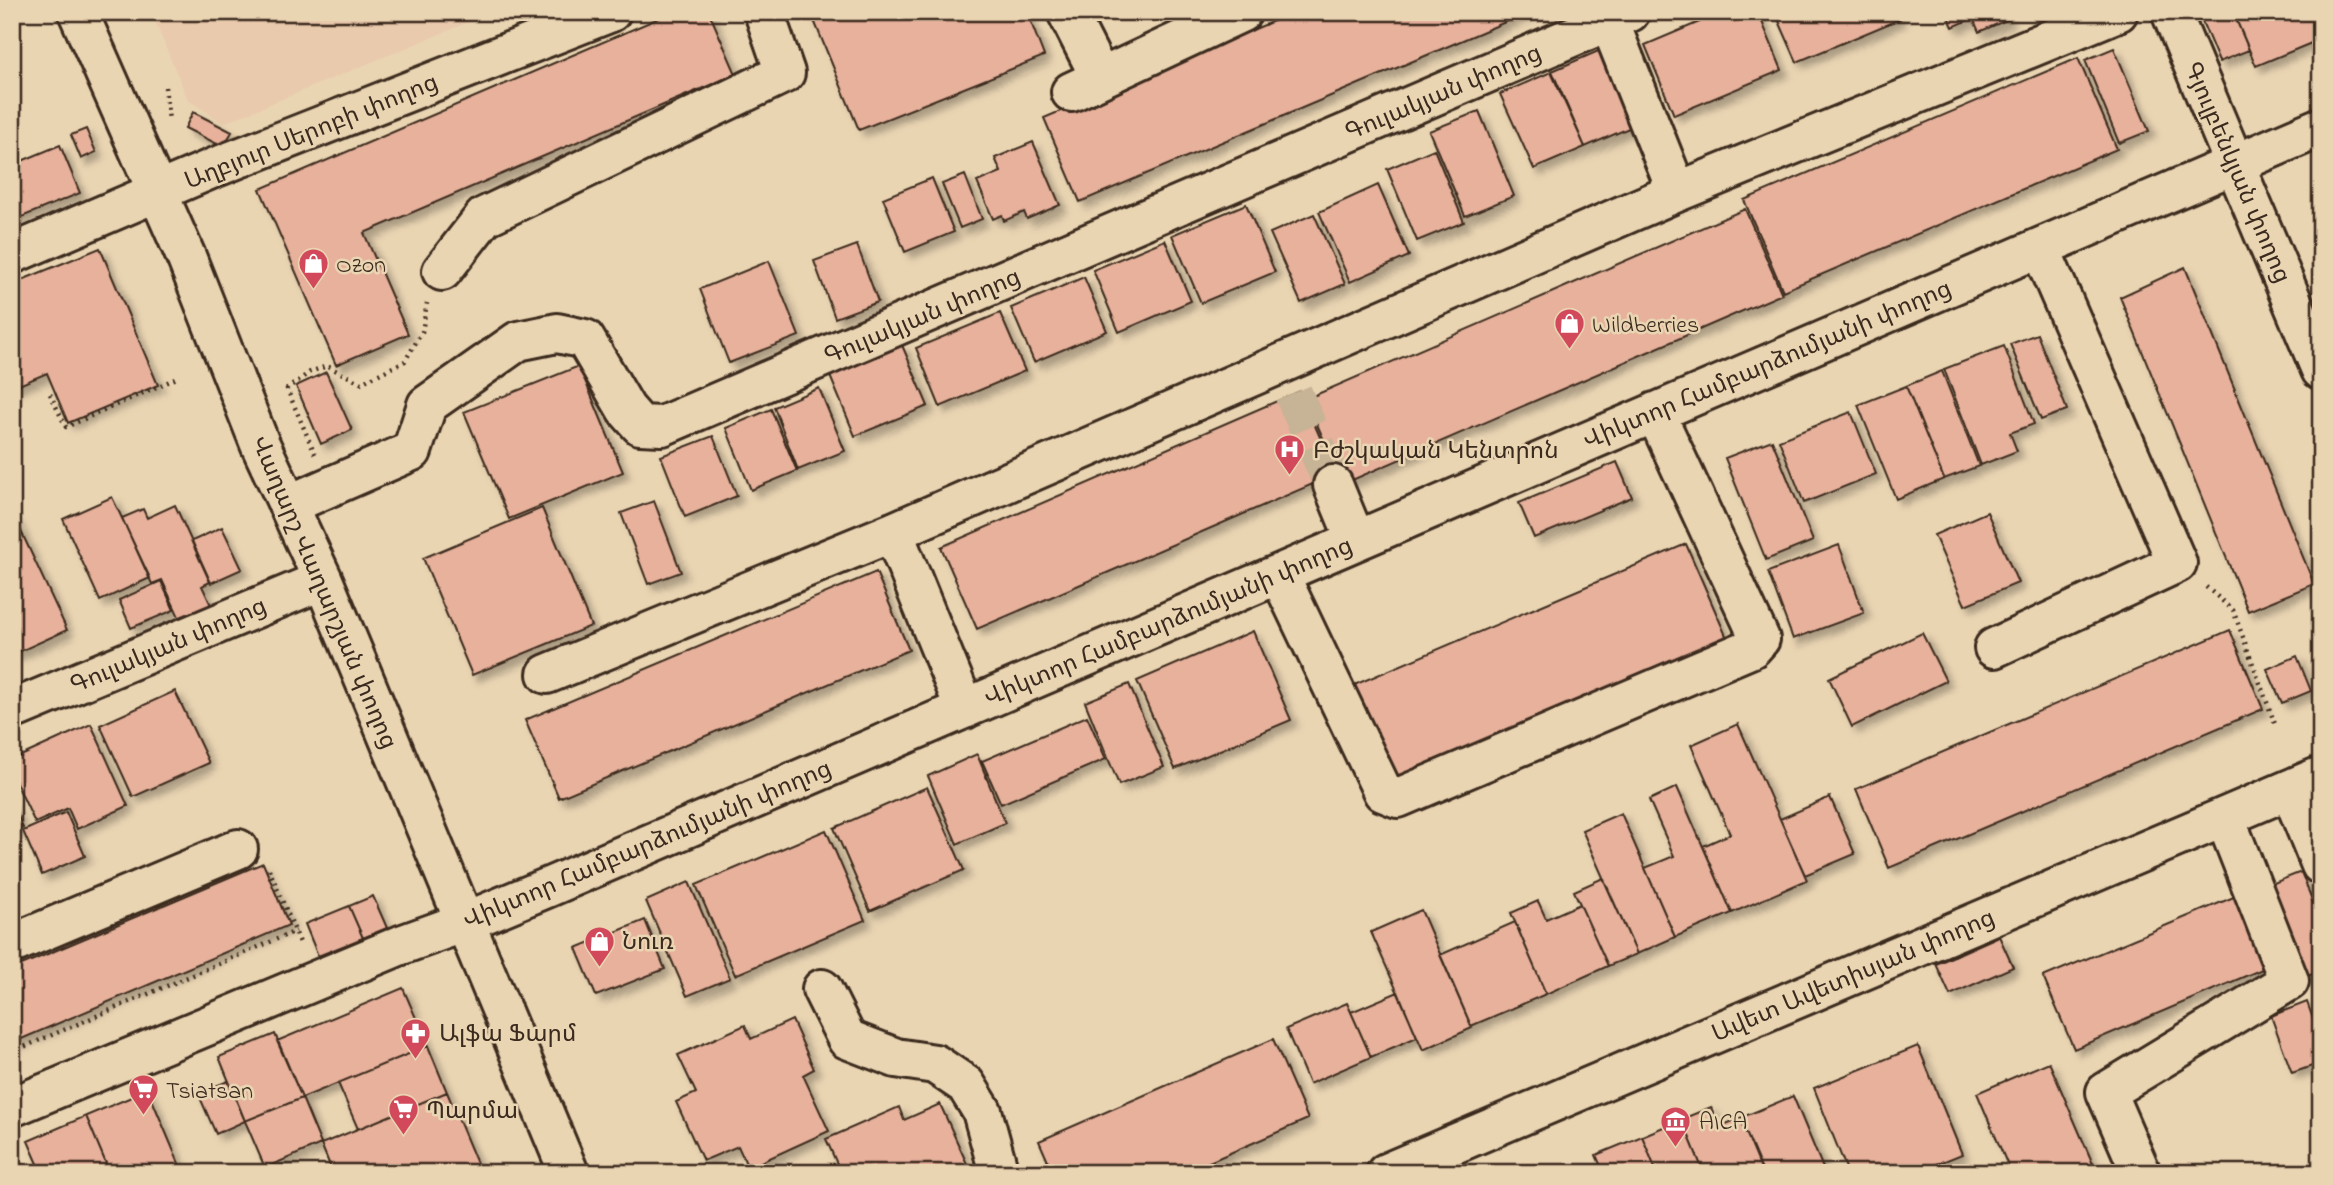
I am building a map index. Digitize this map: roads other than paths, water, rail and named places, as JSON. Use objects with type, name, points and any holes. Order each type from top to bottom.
[{"type":"street","name":"Վաղարշ Վաղարշյան փողոց","points":[[78,12],[158,192],[260,444],[323,580],[569,1173]]},
{"type":"street","name":"Աղբյուր Սերոբի փողոց","points":[[12,254],[201,173],[611,12]]},
{"type":"street","points":[[442,271],[484,216],[785,72],[764,12]]},
{"type":"street","points":[[1067,12],[1086,85],[1242,12]]},
{"type":"street","points":[[547,674],[893,531],[1286,379],[1677,192],[2118,12]]},
{"type":"street","name":"Գյուլբենկյան փողոց","points":[[2172,12],[2321,370]]},
{"type":"street","points":[[1619,16],[1677,192]]},
{"type":"street","name":"Գուլակյան փողոց","points":[[288,505],[412,450],[428,405],[518,341],[557,333],[585,339],[626,410],[640,425],[662,426],[1619,16]]},
{"type":"street","name":"Վիկտոր Համբարձումյանի փողոց","points":[[12,1107],[315,980],[465,922],[2321,127]]},
{"type":"street","points":[[1994,648],[2177,563],[2040,248]]},
{"type":"street","points":[[1279,573],[1383,792],[1398,798],[1740,654],[1752,648],[1760,639],[1655,412]]},
{"type":"street","points":[[1333,485],[1356,541]]},
{"type":"street","points":[[893,531],[965,709]]},
{"type":"street","name":"Գուլակյան փողոց","points":[[12,710],[323,580]]},
{"type":"street","points":[[2305,783],[2321,864]]},
{"type":"street","name":"Ավետ Ավետիսյան փողոց","points":[[1386,1173],[2305,783]]},
{"type":"street","points":[[2141,1173],[2106,1092],[2289,981],[2225,818]]},
{"type":"street","points":[[12,944],[238,849]]},
{"type":"street","points":[[821,989],[847,1039],[895,1058],[935,1064],[965,1085],[982,1111],[999,1173]]},
{"type":"tunnel","points":[[1293,393],[1333,485]]},
{"type":"place","name":"Ozon","points":[[313,291]]},
{"type":"place","name":"Wildberries","points":[[1569,351]]},
{"type":"place","name":"Բժշկական Կենտրոն","points":[[1290,477]]},
{"type":"place","name":"Նուռ","points":[[599,968]]},
{"type":"place","name":"Ալֆա Ֆարմ","points":[[416,1060]]},
{"type":"place","name":"Tsiatsan","points":[[143,1117]]},
{"type":"place","name":"Պարմա","points":[[403,1137]]},
{"type":"place","name":"AICA","points":[[1676,1148]]}]
